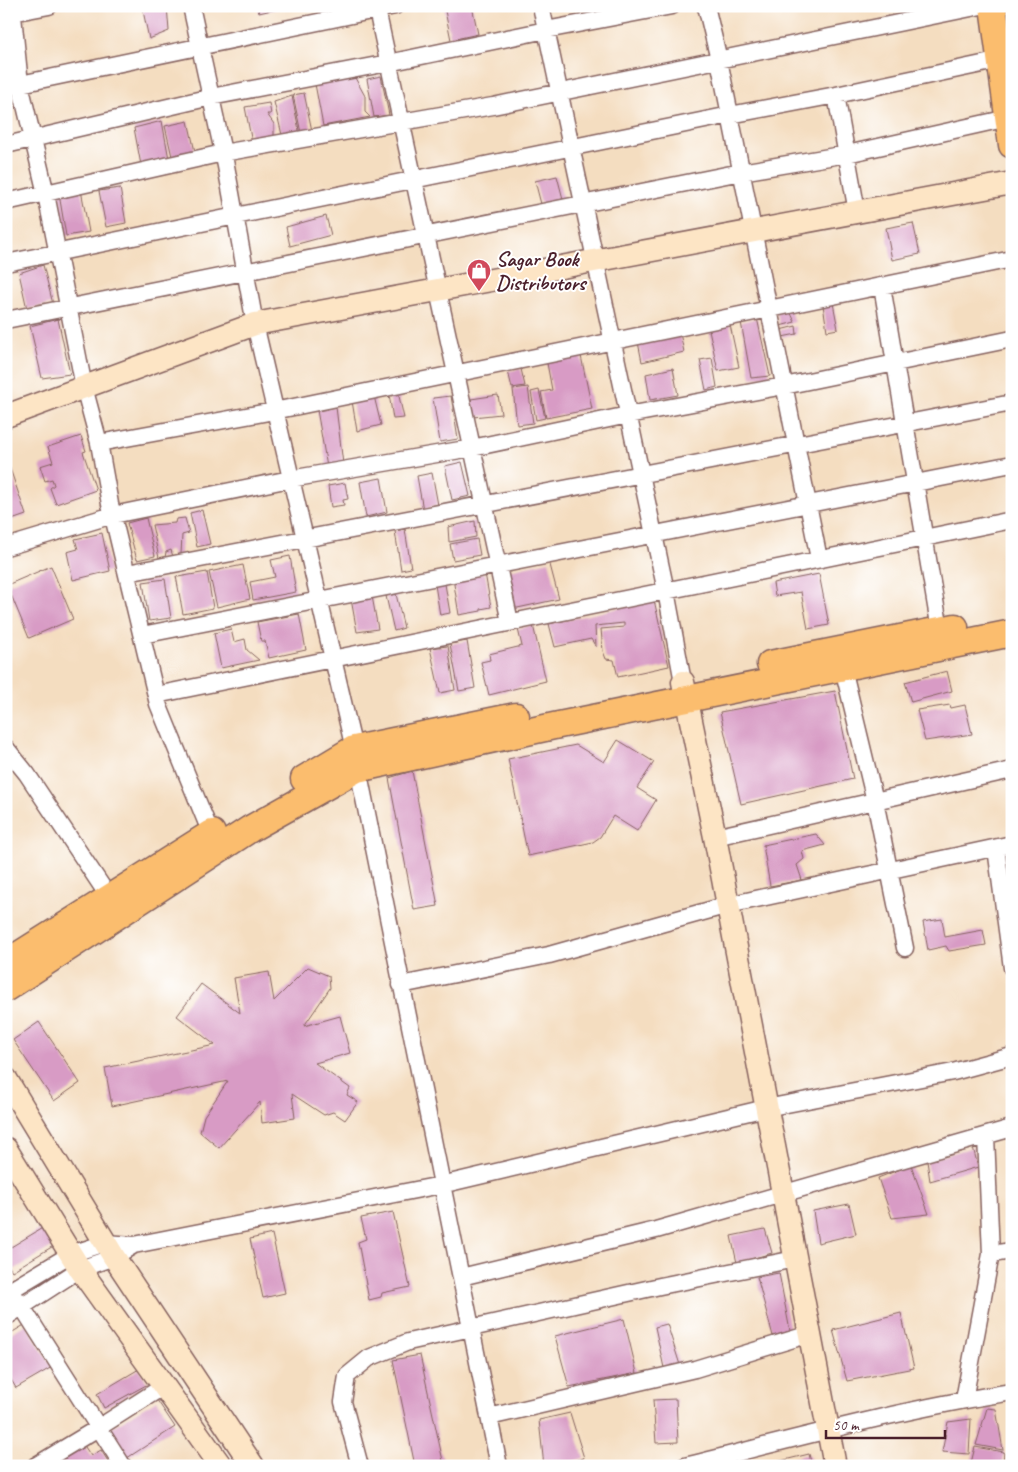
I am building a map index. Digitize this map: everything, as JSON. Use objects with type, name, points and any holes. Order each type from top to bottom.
[{"type":"main road","points":[[992,6],[1012,145]]},
{"type":"main road","points":[[6,416],[255,324],[1012,183]]},
{"type":"main road","points":[[6,963],[109,897],[214,842],[356,759],[685,690],[940,630],[1012,616]]},
{"type":"main road","points":[[685,690],[843,668],[1012,634]]},
{"type":"main road","points":[[685,690],[715,837],[835,1466]]},
{"type":"main road","points":[[6,988],[214,842]]},
{"type":"main road","points":[[6,1079],[109,1250],[253,1466]]},
{"type":"main road","points":[[6,1149],[76,1262],[222,1466]]},
{"type":"street","points":[[49,6],[12,10],[13,86],[34,140],[84,386],[99,442],[113,515],[156,695],[214,842]]},
{"type":"street","points":[[191,6],[223,152],[255,324],[274,411],[356,759],[499,1466]]},
{"type":"street","points":[[13,86],[395,6]]},
{"type":"street","points":[[541,6],[666,591],[685,690]]},
{"type":"street","points":[[6,145],[34,140],[210,97],[672,6]]},
{"type":"street","points":[[705,6],[730,115],[819,559]]},
{"type":"street","points":[[6,202],[223,152],[559,93],[981,6]]},
{"type":"street","points":[[377,10],[510,622]]},
{"type":"street","points":[[6,263],[1000,60]]},
{"type":"street","points":[[836,95],[857,212]]},
{"type":"street","points":[[6,320],[741,172],[847,154],[1008,118]]},
{"type":"street","points":[[99,442],[274,411],[1012,259]]},
{"type":"street","points":[[882,286],[940,630]]},
{"type":"street","points":[[6,547],[113,515],[290,479],[472,448],[628,414],[784,386],[1012,339]]},
{"type":"street","points":[[127,573],[1012,403]]},
{"type":"street","points":[[142,635],[1012,464]]},
{"type":"street","points":[[156,695],[1012,520]]},
{"type":"street","points":[[843,668],[875,801],[905,948]]},
{"type":"street","points":[[6,748],[27,774],[109,897]]},
{"type":"street","points":[[715,837],[1012,770]]},
{"type":"street","points":[[401,985],[549,955],[728,905],[1012,844]]},
{"type":"street","points":[[996,848],[1012,968]]},
{"type":"street","points":[[123,1466],[8,1288],[109,1250],[442,1185],[766,1108],[953,1072],[1012,1056]]},
{"type":"street","points":[[461,1277],[656,1230],[1012,1128]]},
{"type":"street","points":[[964,1400],[991,1254],[986,1136]]},
{"type":"street","points":[[991,1254],[1012,1252]]},
{"type":"street","points":[[360,1466],[343,1402],[347,1376],[369,1358],[408,1342],[470,1327],[795,1259]]},
{"type":"street","points":[[6,1317],[22,1307],[76,1262]]},
{"type":"street","points":[[489,1417],[695,1369],[810,1334]]},
{"type":"street","points":[[35,1466],[164,1386]]},
{"type":"street","points":[[685,1466],[828,1430],[964,1400],[1012,1392]]},
{"type":"building","points":[[142,6],[167,6],[169,31],[149,39]]},
{"type":"building","points":[[257,6],[284,6],[285,7],[259,13]]},
{"type":"building","points":[[444,6],[472,6],[478,34],[451,40]]},
{"type":"building","points":[[354,76],[365,96],[365,112],[370,117],[323,126],[315,84]]},
{"type":"building","points":[[381,76],[389,115],[374,117],[367,79]]},
{"type":"building","points":[[304,93],[312,131],[301,133],[293,95]]},
{"type":"building","points":[[292,96],[300,135],[283,139],[274,102]]},
{"type":"building","points":[[269,103],[271,114],[267,114],[274,124],[274,139],[252,143],[245,107]]},
{"type":"building","points":[[162,121],[169,159],[141,165],[134,128]]},
{"type":"building","points":[[188,121],[196,156],[173,161],[165,126]]},
{"type":"building","points":[[557,176],[563,199],[541,204],[535,181]]},
{"type":"building","points":[[120,188],[126,223],[106,227],[99,191]]},
{"type":"building","points":[[81,190],[89,232],[66,236],[59,194]]},
{"type":"building","points":[[326,216],[331,235],[290,246],[286,227]]},
{"type":"building","points":[[913,223],[920,254],[892,260],[886,228]]},
{"type":"building","points":[[43,265],[53,304],[27,309],[19,273]]},
{"type":"building","points":[[833,303],[838,329],[827,331],[823,305]]},
{"type":"building","points":[[789,309],[795,322],[780,326],[777,313]]},
{"type":"building","points":[[757,318],[770,376],[751,378],[741,322]]},
{"type":"building","points":[[58,319],[70,374],[42,378],[30,326]]},
{"type":"building","points":[[729,320],[739,367],[718,371],[708,325]]},
{"type":"building","points":[[796,326],[797,334],[782,337],[780,330]]},
{"type":"building","points":[[680,333],[684,352],[642,362],[638,342]]},
{"type":"building","points":[[580,351],[592,409],[546,418],[541,392],[552,390],[546,358]]},
{"type":"building","points":[[712,358],[717,387],[706,390],[700,360]]},
{"type":"building","points":[[673,368],[678,395],[650,400],[646,374]]},
{"type":"building","points":[[521,369],[525,386],[512,388],[508,371]]},
{"type":"building","points":[[528,387],[533,423],[517,425],[513,389]]},
{"type":"building","points":[[539,390],[545,418],[536,420],[531,392]]},
{"type":"building","points":[[398,392],[404,418],[393,419],[389,394]]},
{"type":"building","points":[[498,395],[501,414],[473,417],[471,399]]},
{"type":"building","points":[[374,396],[381,425],[357,431],[352,401]]},
{"type":"building","points":[[451,396],[458,439],[440,442],[433,398]]},
{"type":"building","points":[[336,407],[343,464],[327,467],[317,410]]},
{"type":"building","points":[[81,436],[86,451],[83,452],[96,490],[56,504],[50,488],[54,485],[52,479],[45,481],[40,466],[53,462],[48,447]]},
{"type":"building","points":[[6,457],[26,515],[6,522]]},
{"type":"building","points":[[462,462],[470,496],[452,500],[445,466]]},
{"type":"building","points":[[432,473],[438,505],[423,510],[417,476]]},
{"type":"building","points":[[381,478],[387,512],[366,517],[360,482]]},
{"type":"building","points":[[345,483],[348,499],[343,500],[344,505],[331,507],[328,486]]},
{"type":"building","points":[[202,510],[210,544],[197,547],[190,513]]},
{"type":"building","points":[[146,518],[155,556],[137,560],[127,523]]},
{"type":"building","points":[[185,518],[189,533],[182,535],[181,554],[173,557],[171,550],[166,552],[165,557],[159,558],[152,525],[175,523],[176,519]]},
{"type":"building","points":[[475,521],[476,537],[449,542],[448,527]]},
{"type":"building","points":[[405,529],[411,568],[401,570],[395,531]]},
{"type":"building","points":[[102,533],[110,571],[73,580],[67,552],[78,549],[75,539]]},
{"type":"building","points":[[477,539],[480,555],[453,560],[450,544]]},
{"type":"building","points":[[290,556],[296,592],[253,600],[250,582],[275,577],[271,560]]},
{"type":"building","points":[[549,561],[559,599],[513,609],[505,571]]},
{"type":"building","points":[[243,565],[250,599],[217,607],[209,572]]},
{"type":"building","points":[[51,566],[73,619],[29,638],[7,585]]},
{"type":"building","points":[[207,572],[213,608],[183,614],[176,576]]},
{"type":"building","points":[[485,573],[491,607],[459,615],[453,578]]},
{"type":"building","points":[[819,574],[829,625],[808,629],[801,592],[775,596],[773,583]]},
{"type":"building","points":[[165,579],[171,618],[149,621],[143,582]]},
{"type":"building","points":[[445,584],[450,613],[440,615],[435,585]]},
{"type":"building","points":[[396,594],[404,628],[394,631],[386,596]]},
{"type":"building","points":[[372,596],[378,629],[357,632],[351,599]]},
{"type":"building","points":[[654,600],[669,666],[618,677],[614,660],[606,659],[603,651],[601,629],[624,627],[624,623],[595,626],[596,647],[591,639],[555,647],[549,624]]},
{"type":"building","points":[[299,614],[306,650],[269,658],[265,641],[261,641],[257,622]]},
{"type":"building","points":[[533,625],[546,681],[489,695],[481,662],[490,660],[489,654],[522,646],[518,629]]},
{"type":"building","points":[[231,629],[234,642],[245,639],[247,650],[259,660],[221,668],[214,633]]},
{"type":"building","points":[[467,641],[475,688],[459,691],[450,644]]},
{"type":"building","points":[[448,646],[455,690],[440,693],[430,648]]},
{"type":"building","points":[[947,671],[952,691],[911,702],[905,682]]},
{"type":"building","points":[[835,691],[853,779],[741,804],[720,712]]},
{"type":"building","points":[[950,705],[951,708],[965,705],[972,734],[925,741],[917,710]]},
{"type":"building","points":[[618,740],[654,762],[637,788],[656,800],[637,831],[613,816],[600,837],[593,842],[528,856],[508,759],[576,745],[604,762]]},
{"type":"building","points":[[412,771],[438,906],[414,910],[389,778]]},
{"type":"building","points":[[816,834],[825,845],[802,851],[804,859],[797,865],[802,880],[770,886],[763,845]]},
{"type":"building","points":[[942,919],[945,937],[983,930],[986,945],[949,951],[946,946],[928,950],[923,922]]},
{"type":"building","points":[[308,967],[329,976],[330,988],[304,1026],[340,1016],[350,1053],[315,1063],[350,1088],[347,1095],[358,1102],[345,1120],[333,1112],[324,1115],[292,1094],[295,1118],[262,1123],[260,1102],[219,1148],[200,1132],[204,1116],[228,1081],[112,1106],[105,1068],[215,1045],[177,1016],[201,984],[240,1013],[234,978],[269,972],[274,1001]]},
{"type":"building","points":[[39,1022],[80,1083],[54,1101],[13,1040]]},
{"type":"building","points":[[973,1147],[978,1167],[930,1181],[927,1161]]},
{"type":"building","points":[[911,1165],[929,1214],[892,1218],[878,1178]]},
{"type":"building","points":[[849,1204],[856,1234],[818,1243],[813,1211]]},
{"type":"building","points":[[393,1212],[410,1287],[382,1293],[381,1297],[369,1300],[358,1242],[366,1239],[361,1218]]},
{"type":"building","points":[[44,1227],[55,1245],[12,1271],[6,1262],[6,1247],[10,1245],[11,1247]]},
{"type":"building","points":[[765,1229],[772,1253],[737,1263],[731,1236]]},
{"type":"building","points":[[272,1234],[285,1293],[263,1298],[250,1239]]},
{"type":"building","points":[[779,1273],[790,1331],[773,1336],[757,1277]]},
{"type":"building","points":[[901,1313],[914,1368],[847,1381],[833,1330]]},
{"type":"building","points":[[624,1319],[637,1373],[569,1387],[555,1336]]},
{"type":"building","points":[[26,1324],[52,1367],[16,1388],[6,1371],[6,1336]]},
{"type":"building","points":[[667,1324],[680,1365],[664,1368],[655,1327]]},
{"type":"building","points":[[420,1355],[443,1461],[424,1466],[415,1466],[393,1360]]},
{"type":"building","points":[[139,1369],[148,1384],[104,1408],[97,1394]]},
{"type":"building","points":[[676,1399],[678,1442],[656,1443],[653,1400]]},
{"type":"building","points":[[157,1400],[175,1427],[124,1460],[107,1430]]},
{"type":"building","points":[[987,1408],[996,1409],[1003,1450],[976,1445]]},
{"type":"building","points":[[570,1413],[584,1458],[556,1466],[544,1466],[539,1420]]},
{"type":"building","points":[[971,1419],[969,1454],[942,1452],[948,1422]]},
{"type":"building","points":[[81,1441],[91,1456],[101,1450],[111,1466],[44,1466]]},
{"type":"building","points":[[975,1447],[1004,1452],[1003,1466],[984,1466],[971,1463]]},
{"type":"building","points":[[809,1454],[812,1466],[764,1466],[764,1465]]},
{"type":"place","name":"Sagar Book Distributors","points":[[479,292]]}]
